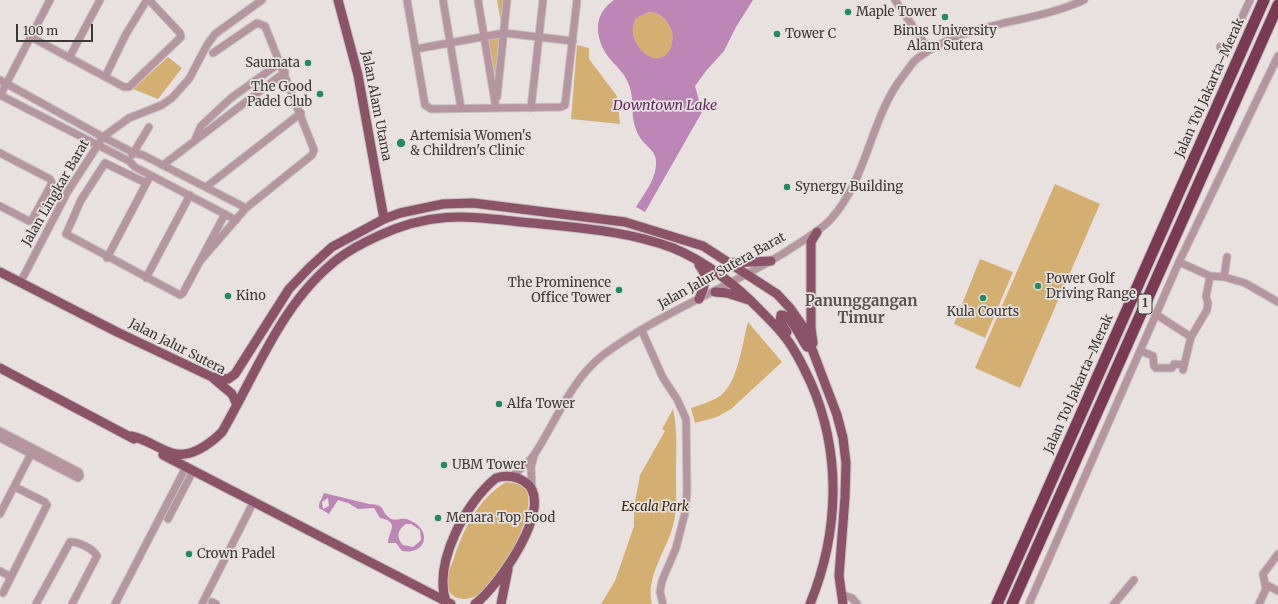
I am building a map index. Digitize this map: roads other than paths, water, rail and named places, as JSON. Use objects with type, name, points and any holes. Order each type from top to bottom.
[{"type":"highway","name":"Jalan Tol Jakarta–Merak","points":[[998,604],[1264,0]]},
{"type":"highway","name":"1","points":[[1012,604],[1278,5]]},
{"type":"main road","name":"Jalan Alam Utama","points":[[338,0],[358,75],[384,219]]},
{"type":"main road","points":[[212,377],[228,378],[235,374],[241,367],[282,300],[310,267],[332,247],[384,219],[416,209],[443,204],[473,203],[624,222],[703,246],[777,294],[790,308],[804,328],[836,415],[844,445],[846,463],[845,497],[839,576],[843,600]]},
{"type":"main road","points":[[131,436],[143,438],[172,453],[181,454],[196,451],[213,442],[222,432],[282,321],[319,274],[341,256],[390,230],[419,220],[445,216],[471,216],[570,226],[620,234],[674,249],[694,259],[732,283],[752,301],[782,334],[802,364]]},
{"type":"main road","points":[[815,358],[811,328],[811,242],[817,232]]},
{"type":"main road","points":[[694,259],[705,272],[706,282],[699,299]]},
{"type":"main road","points":[[730,263],[771,261]]},
{"type":"main road","name":"Jalan Jalur Sutera","points":[[0,272],[139,343],[212,377],[232,394],[237,405]]},
{"type":"main road","points":[[715,292],[752,301]]},
{"type":"main road","points":[[810,604],[826,555],[833,505],[834,483],[832,453],[819,402],[790,337],[780,322],[781,315],[787,316],[791,320],[799,335],[815,358]]},
{"type":"main road","points":[[0,368],[131,436],[253,503],[449,603]]},
{"type":"main road","points":[[449,603],[443,591],[442,578],[453,541],[464,517],[490,482],[496,478],[512,476],[528,484],[532,491]]},
{"type":"main road","name":"Jalan Jalur Sutera Barat","points":[[508,567],[521,544],[532,515],[534,501],[532,491]]},
{"type":"main road","points":[[475,604],[508,567]]},
{"type":"main road","points":[[501,604],[508,567]]},
{"type":"street","points":[[50,0],[30,37],[3,81],[0,95],[129,160],[135,167],[236,220]]},
{"type":"street","points":[[69,58],[100,0]]},
{"type":"street","name":"Jalan Lingkar Barat","points":[[20,283],[68,191],[103,137],[129,118],[162,105],[172,98],[189,79],[207,45],[215,34],[262,0]]},
{"type":"street","points":[[407,0],[425,106],[428,108],[531,108],[561,107],[565,105],[577,0]]},
{"type":"street","points":[[443,0],[461,108]]},
{"type":"street","points":[[478,0],[496,108]]},
{"type":"street","points":[[496,108],[507,0]]},
{"type":"street","points":[[531,108],[543,0]]},
{"type":"street","points":[[895,0],[929,50]]},
{"type":"street","name":"Jalan Jalur Sutera Barat","points":[[532,491],[531,467],[535,454],[563,404],[585,373],[602,356],[642,331],[771,261],[817,232],[833,217],[862,168],[886,103],[916,60],[929,50],[984,26],[1015,21],[1084,0]]},
{"type":"street","points":[[1220,47],[1225,48],[1232,39],[1250,0]]},
{"type":"street","points":[[30,37],[69,58],[105,77],[124,87],[129,87],[180,39],[180,33],[150,2],[130,28],[105,77]]},
{"type":"street","points":[[201,260],[246,208],[314,152],[314,147],[266,26],[257,23],[214,53]]},
{"type":"street","points":[[416,49],[504,33],[573,41]]},
{"type":"street","points":[[1029,604],[1179,262],[1278,56]]},
{"type":"street","points":[[195,140],[201,126],[231,98],[281,62]]},
{"type":"street","points":[[163,166],[285,72]]},
{"type":"street","points":[[3,81],[103,137],[134,153],[143,155],[246,208]]},
{"type":"street","points":[[206,188],[301,114]]},
{"type":"street","points":[[129,160],[149,127]]},
{"type":"street","points":[[0,153],[52,181],[52,185],[31,221],[0,206]]},
{"type":"street","points":[[146,183],[106,162],[81,200],[66,231],[68,237],[177,295],[183,293],[225,214]]},
{"type":"street","points":[[172,186],[179,173]]},
{"type":"street","points":[[107,258],[151,175]]},
{"type":"street","points":[[146,278],[190,195]]},
{"type":"street","points":[[1224,277],[1227,257]]},
{"type":"street","points":[[1179,262],[1210,276],[1224,277],[1245,283],[1278,302]]},
{"type":"street","points":[[1141,351],[1152,356],[1154,366],[1156,368],[1172,368],[1174,364],[1183,367],[1191,337],[1207,310],[1208,303],[1206,296],[1210,276]]},
{"type":"street","points":[[1157,315],[1191,337]]},
{"type":"street","points":[[642,331],[663,378],[678,399],[686,419],[687,491],[685,513],[676,548],[662,581],[660,592],[663,604]]},
{"type":"street","points":[[0,431],[33,451],[78,478],[80,476],[79,472],[33,451],[0,438]]},
{"type":"street","points":[[0,514],[33,451]]},
{"type":"street","name":"Jalan Jalur Sutera Barat","points":[[512,476],[535,454]]},
{"type":"street","points":[[168,519],[190,469]]},
{"type":"street","points":[[115,604],[190,469]]},
{"type":"street","points":[[3,593],[47,505],[45,502],[15,486]]},
{"type":"street","points":[[202,604],[253,503]]},
{"type":"street","points":[[36,604],[70,542],[74,542],[94,551],[97,556],[72,604]]},
{"type":"street","points":[[1259,604],[1265,591],[1265,584],[1262,574],[1278,554]]},
{"type":"street","points":[[0,571],[11,577]]},
{"type":"street","points":[[1114,604],[1134,580]]},
{"type":"street","points":[[1265,584],[1278,591]]},
{"type":"street","points":[[843,600],[852,598],[856,604]]},
{"type":"water","name":"Downtown Lake","points":[[614,0],[753,0],[736,27],[724,51],[695,86],[702,112],[645,212],[636,207],[647,191],[655,173],[656,160],[654,153],[641,139],[636,129],[633,117],[630,88],[627,80],[603,49],[600,41],[598,26],[600,17]],"holes":[[[649,12],[664,19],[672,32],[671,48],[665,56],[660,58],[650,57],[643,52],[635,41],[633,33],[636,18]]]},
{"type":"water","points":[[324,493],[379,506],[391,519],[407,519],[416,524],[424,535],[424,540],[422,545],[417,549],[402,551],[396,543],[388,543],[392,525],[390,522],[380,518],[374,508],[358,509],[348,503],[338,500],[329,514],[319,508],[319,504]],"holes":[[[328,498],[329,506],[323,509],[322,502]],[[406,524],[411,524],[420,530],[421,540],[413,547],[403,545],[398,537],[399,531]]]},
{"type":"place","name":"Maple Tower","points":[[848,12]]},
{"type":"place","name":"Binus University Alam Sutera","points":[[945,17]]},
{"type":"place","name":"Tower C","points":[[777,34]]},
{"type":"place","name":"Saumata","points":[[308,63]]},
{"type":"place","name":"The Good Padel Club","points":[[320,94]]},
{"type":"place","name":"Artemisia Women's & Children's Clinic","points":[[401,143]]},
{"type":"place","name":"Synergy Building","points":[[787,187]]},
{"type":"place","name":"Power Golf Driving Range","points":[[1038,286]]},
{"type":"place","name":"The Prominence Office Tower","points":[[619,290]]},
{"type":"place","name":"Kino","points":[[228,296]]},
{"type":"place","name":"Kula Courts","points":[[983,298]]},
{"type":"place","name":"Alfa Tower","points":[[499,404]]},
{"type":"place","name":"UBM Tower","points":[[444,465]]},
{"type":"place","name":"Menara Top Food","points":[[438,518]]},
{"type":"place","name":"Crown Padel","points":[[189,554]]},
{"type":"district","name":"Panunggangan Timur","points":[[861,310]]},
{"type":"park label","name":"Escala Park","points":[[655,507]]}]
